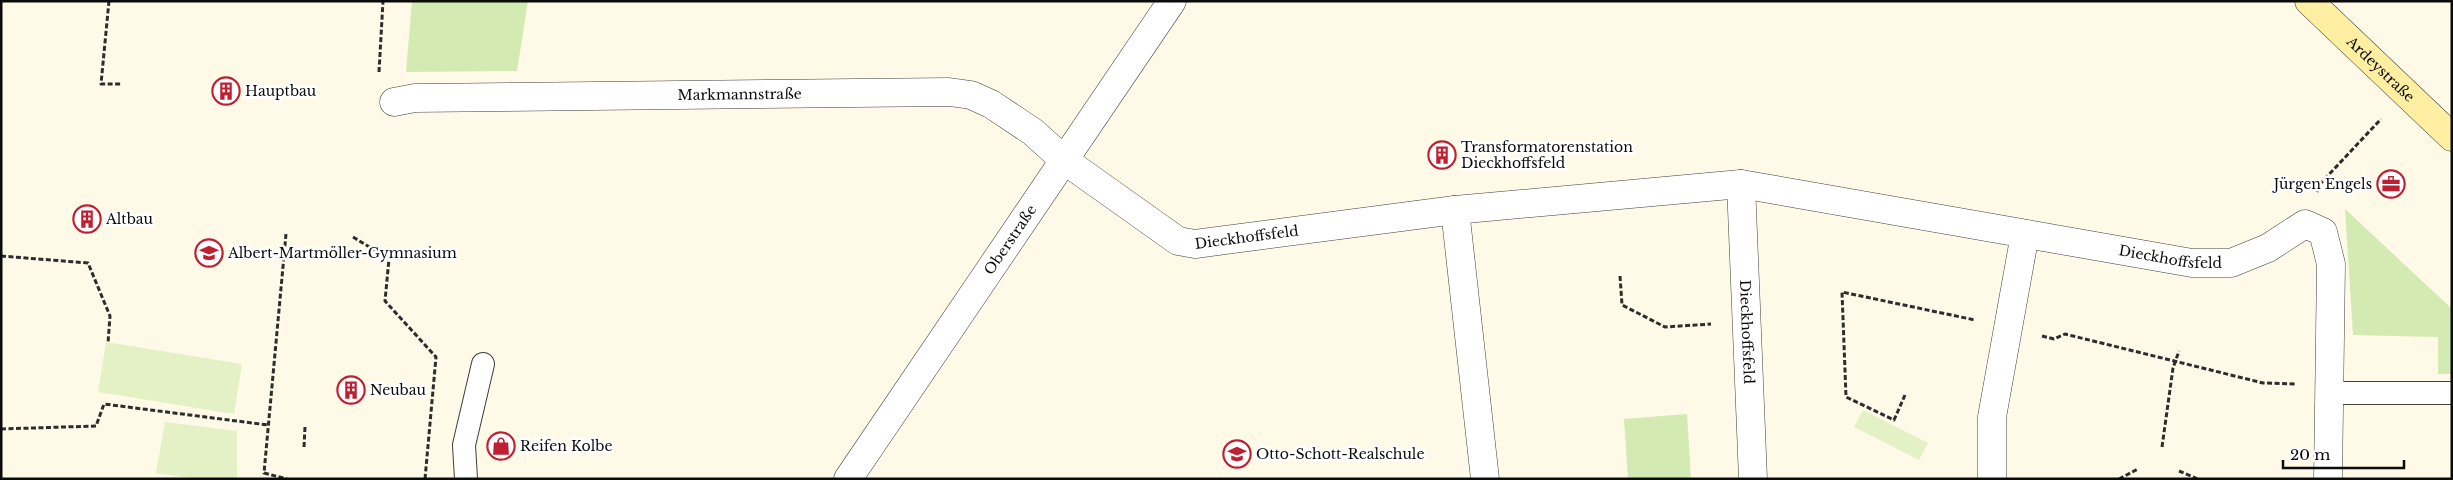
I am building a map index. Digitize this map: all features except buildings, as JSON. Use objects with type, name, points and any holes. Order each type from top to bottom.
[{"type":"main road","name":"Ardeystraße","points":[[2309,1],[2452,137]]},
{"type":"street","name":"Oberstraße","points":[[848,479],[1172,1]]},
{"type":"street","name":"Markmannstraße","points":[[394,102],[415,98],[949,92],[971,95],[991,104],[1033,132],[1064,160]]},
{"type":"street","name":"Dieckhoffsfeld","points":[[1064,160],[1178,241],[1195,244],[1455,210],[1741,184],[2192,264],[2231,264],[2268,248],[2305,224]]},
{"type":"street","name":"Dieckhoffsfeld","points":[[1741,184],[1753,479]]},
{"type":"street","points":[[1455,210],[1485,479]]},
{"type":"street","points":[[2305,224],[2323,232],[2331,264],[2328,479]]},
{"type":"street","points":[[1992,479],[1992,417],[2025,234]]},
{"type":"lane","points":[[466,479],[464,446],[483,364]]},
{"type":"lane","points":[[2329,393],[2452,393]]},
{"type":"path","points":[[109,1],[101,84],[122,84]]},
{"type":"path","points":[[380,78],[382,1]]},
{"type":"path","points":[[2305,224],[2320,184],[2405,94]]},
{"type":"path","points":[[286,234],[264,472],[287,479]]},
{"type":"path","points":[[353,237],[388,259],[385,301],[436,357],[425,479]]},
{"type":"path","points":[[1,256],[88,264],[110,316],[108,343]]},
{"type":"path","points":[[1620,276],[1622,305],[1666,327],[1747,322]]},
{"type":"path","points":[[2162,448],[2173,368],[2179,351]]},
{"type":"path","points":[[1,429],[96,426],[104,404],[268,425]]},
{"type":"path","points":[[304,448],[305,426]]},
{"type":"path","points":[[2119,479],[2138,469]]},
{"type":"path","points":[[2179,471],[2198,479]]},
{"type":"green space","points":[[412,1],[528,1],[517,71],[406,72]]},
{"type":"green space","points":[[2345,209],[2452,309],[2452,374],[2438,374],[2438,337],[2353,335]]},
{"type":"green space","points":[[106,342],[242,364],[234,414],[98,392]]},
{"type":"green space","points":[[1863,410],[1928,443],[1919,460],[1854,427]]},
{"type":"green space","points":[[1687,414],[1691,479],[1628,479],[1624,419]]},
{"type":"green space","points":[[165,422],[237,431],[237,479],[196,479],[156,473]]},
{"type":"place","name":"Hauptbau","points":[[226,91]]},
{"type":"place","name":"Transformatorenstation Dieckhoffsfeld","points":[[1442,155]]},
{"type":"place","name":"Jürgen Engels","points":[[2391,184]]},
{"type":"place","name":"Altbau","points":[[87,219]]},
{"type":"place","name":"Albert-Martmöller-Gymnasium","points":[[209,253]]},
{"type":"place","name":"Neubau","points":[[351,390]]},
{"type":"place","name":"Reifen Kolbe","points":[[501,446]]},
{"type":"place","name":"Otto-Schott-Realschule","points":[[1237,454]]}]
